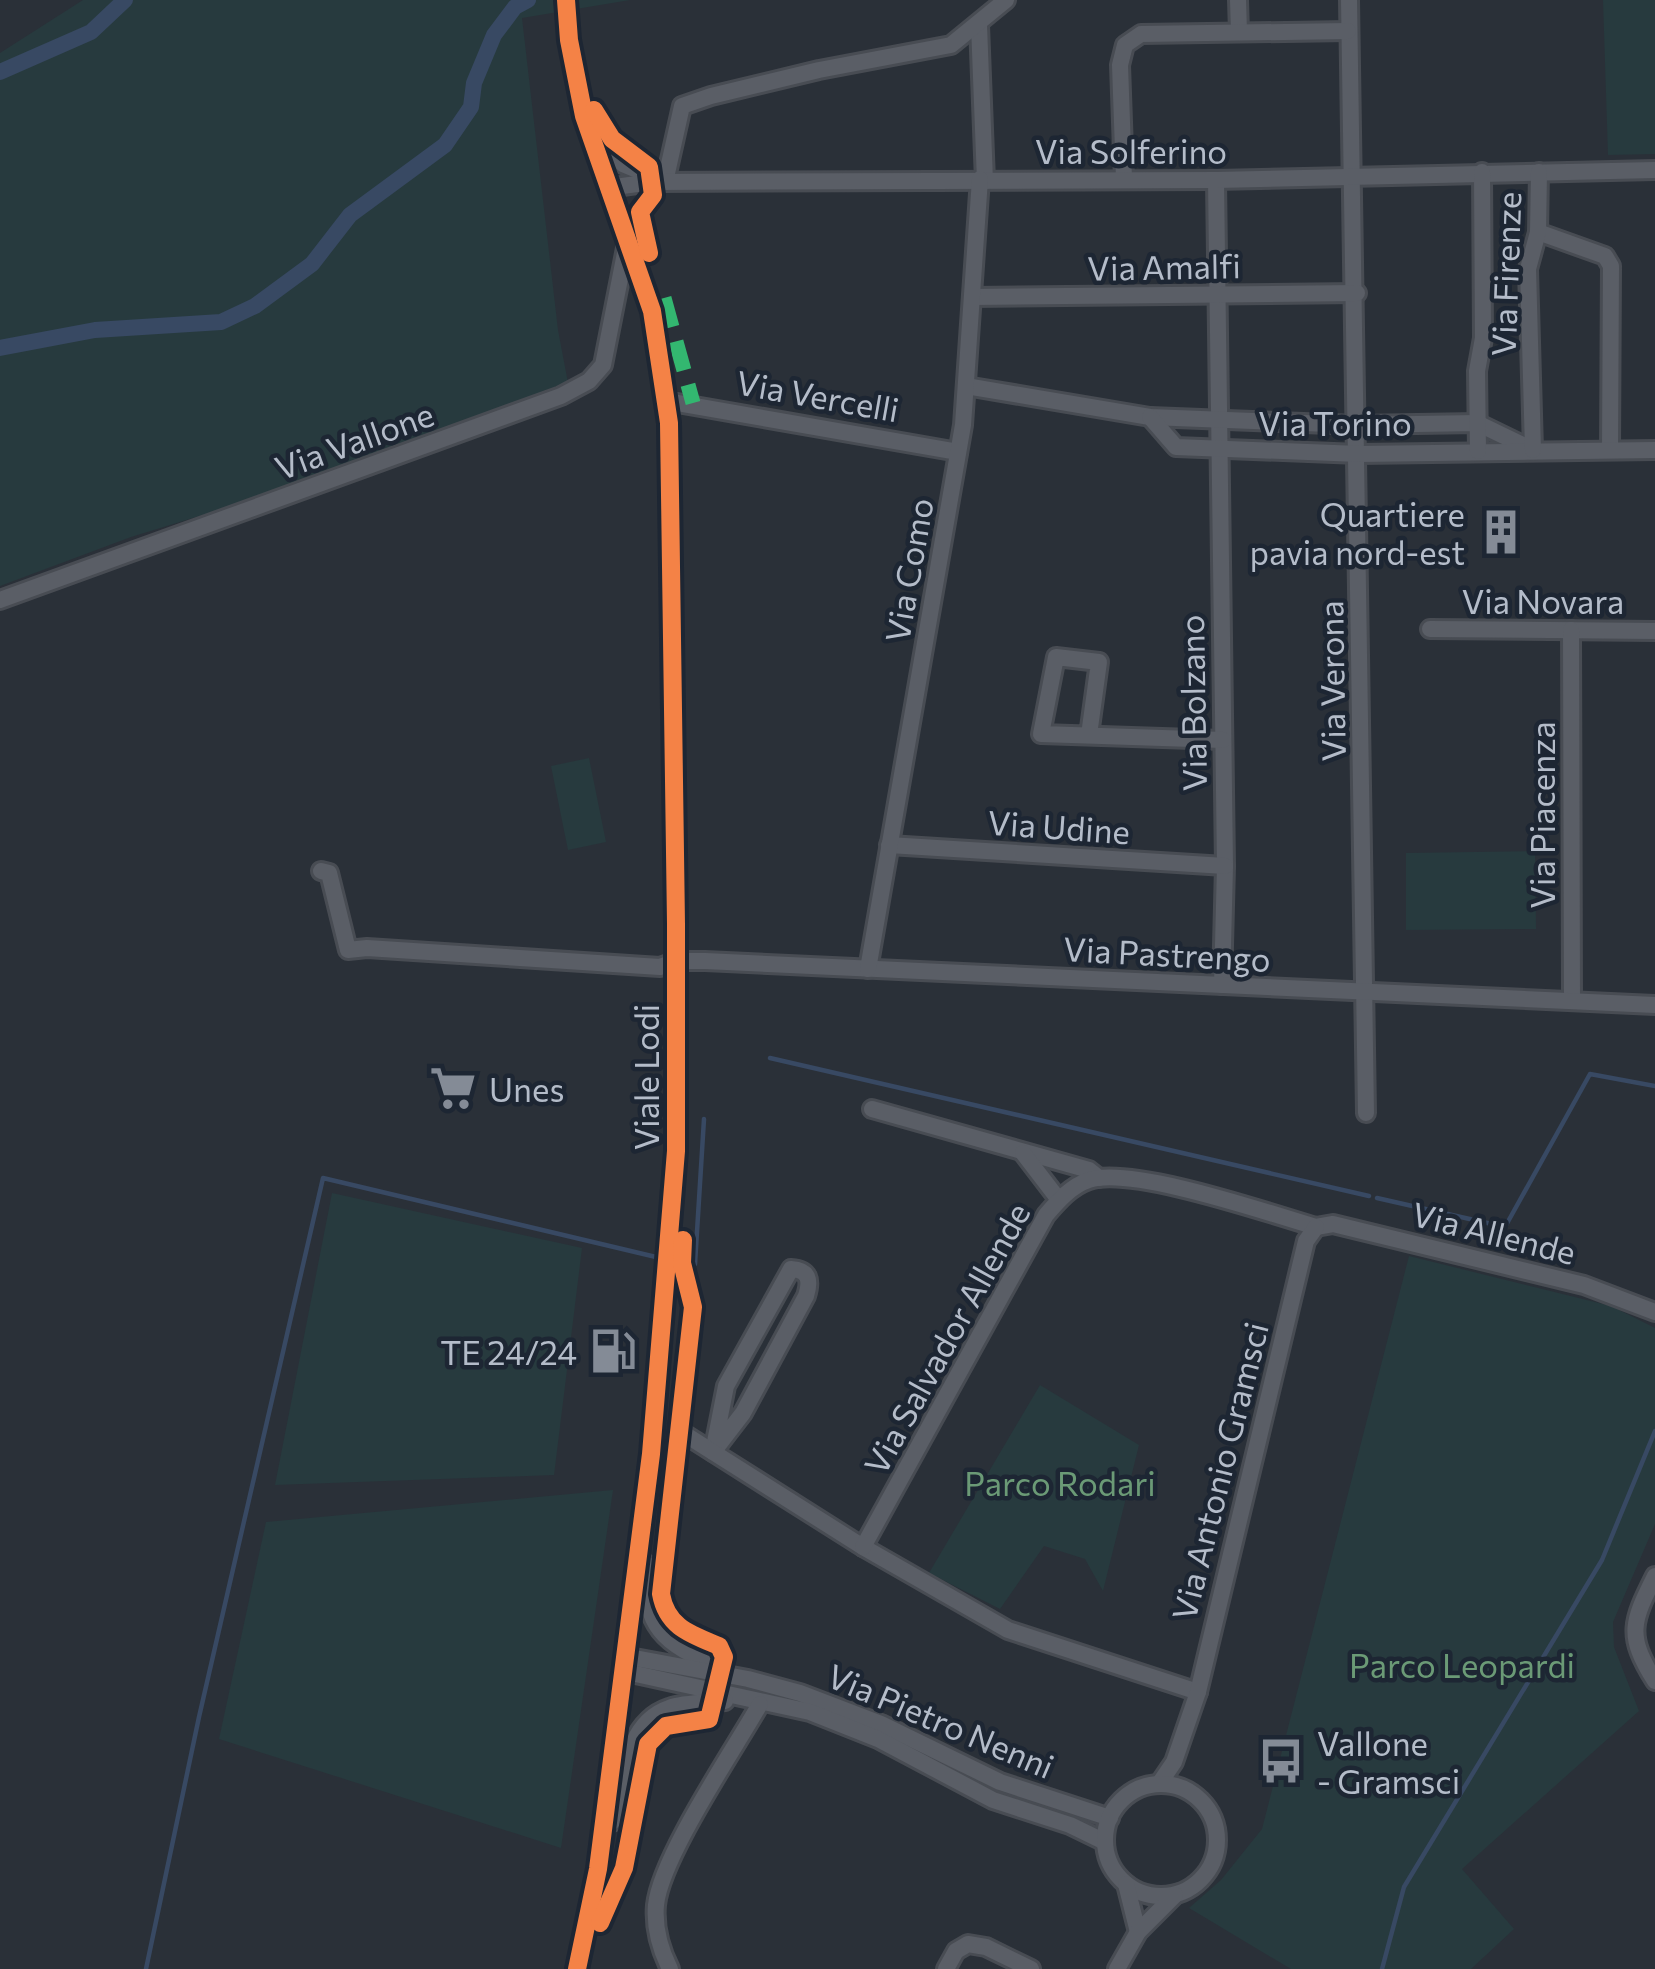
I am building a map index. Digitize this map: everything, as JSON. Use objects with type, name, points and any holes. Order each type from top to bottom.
[{"type":"street","name":"Viale Lodi","points":[[566,0],[568,40],[584,116],[652,310],[666,401],[676,962],[676,1151],[651,1454],[598,1869],[577,1969]]},
{"type":"street","points":[[584,116],[623,164],[665,182],[682,106],[819,70],[951,45],[1006,0]]},
{"type":"street","points":[[1238,0],[1239,32]]},
{"type":"street","name":"Via Verona","points":[[1349,0],[1366,1113]]},
{"type":"street","name":"Via Como","points":[[868,969],[966,386],[982,180],[979,25]]},
{"type":"street","points":[[1124,178],[1120,65],[1125,45],[1141,34],[1348,31]]},
{"type":"street","name":"Via Solferino","points":[[608,188],[665,182],[1216,179],[1655,170]]},
{"type":"street","name":"Via Firenze","points":[[1478,451],[1482,172]]},
{"type":"street","name":"Via Firenze","points":[[1533,450],[1528,269],[1538,232],[1539,172]]},
{"type":"street","name":"Via Bolzano","points":[[1216,179],[1225,866],[1222,985]]},
{"type":"street","points":[[1538,232],[1605,256],[1611,266],[1610,450]]},
{"type":"street","name":"Via Vallone","points":[[0,600],[543,402],[589,381],[603,365],[627,242]]},
{"type":"street","name":"Via Amalfi","points":[[972,297],[1357,293]]},
{"type":"street","name":"Via Torino","points":[[966,386],[1150,417],[1357,425],[1478,423],[1533,450]]},
{"type":"street","name":"Via Vercelli","points":[[666,401],[958,452]]},
{"type":"street","name":"Via Torino","points":[[1150,417],[1176,447],[1218,451],[1655,450]]},
{"type":"street","name":"Via Novara","points":[[1430,629],[1655,631]]},
{"type":"street","name":"Via Piacenza","points":[[1571,630],[1572,1000]]},
{"type":"street","points":[[1089,735],[1099,662],[1056,657],[1041,734],[1223,740]]},
{"type":"street","name":"Via Udine","points":[[889,845],[1225,866]]},
{"type":"street","name":"Viale Lodi","points":[[321,871],[329,873],[348,950],[649,966],[676,962]]},
{"type":"street","name":"Via Pastrengo","points":[[676,962],[1655,1005]]},
{"type":"street","name":"Via Salvador Allende","points":[[872,1109],[1089,1170],[1099,1178]]},
{"type":"street","points":[[1022,1152],[1059,1200]]},
{"type":"street","name":"Via Salvador Allende","points":[[863,1547],[1019,1261],[1059,1200],[1080,1184],[1099,1178],[1133,1179],[1316,1227]]},
{"type":"street","name":"Via Allende","points":[[1316,1227],[1333,1224],[1584,1285],[1655,1312]]},
{"type":"street","name":"Via Antonio Gramsci","points":[[1159,1784],[1174,1762],[1198,1691],[1306,1241],[1316,1227]]},
{"type":"street","points":[[790,1269],[801,1270],[810,1283],[806,1297],[743,1413],[713,1452],[726,1387],[741,1354],[790,1269]]},
{"type":"street","points":[[678,1430],[863,1547],[1008,1630],[1198,1691]]},
{"type":"street","name":"Via Pietro Nenni","points":[[651,1454],[644,1597],[659,1634],[688,1654],[881,1724],[1000,1782],[1110,1818]]},
{"type":"street","points":[[1655,1576],[1637,1612],[1635,1645],[1655,1681]]},
{"type":"street","name":"Via Pietro Nenni","points":[[623,1663],[748,1679]]},
{"type":"street","name":"Via Pietro Nenni","points":[[623,1663],[741,1700],[810,1712],[878,1739],[993,1800],[1070,1825],[1105,1842]]},
{"type":"street","name":"Via Pietro Nenni","points":[[598,1869],[618,1804],[625,1761],[642,1729],[666,1708],[741,1700]]},
{"type":"street","points":[[670,1969],[658,1946],[656,1904],[667,1867],[760,1704]]},
{"type":"street","name":"Via Antonio Gramsci","points":[[1184,1731],[1190,1792]]},
{"type":"street","points":[[1117,1969],[1138,1932],[1208,1870],[1216,1844],[1213,1820],[1190,1792],[1159,1784],[1130,1794],[1110,1818],[1105,1842],[1113,1870],[1126,1884],[1149,1895],[1176,1894]]},
{"type":"street","points":[[1126,1884],[1138,1932]]},
{"type":"street","points":[[946,1969],[956,1951],[968,1944],[986,1947],[1031,1969]]},
{"type":"green space","points":[[83,0],[630,0],[522,18],[558,330],[569,388],[310,482],[131,537],[0,586],[0,53]]},
{"type":"green space","points":[[1603,0],[1655,0],[1655,154],[1608,155]]},
{"type":"green space","points":[[589,758],[606,842],[568,850],[551,766]]},
{"type":"green space","points":[[1535,851],[1536,929],[1406,930],[1406,853]]},
{"type":"green space","points":[[332,1193],[582,1248],[554,1475],[275,1485]]},
{"type":"green space","name":"Parco Leopardi","points":[[1409,1256],[1611,1306],[1655,1328],[1655,1524],[1613,1622],[1614,1647],[1639,1711],[1462,1869],[1514,1929],[1471,1969],[1291,1969],[1189,1908],[1221,1880],[1262,1829]]},
{"type":"green space","name":"Parco Rodari","points":[[1040,1385],[1139,1445],[1103,1591],[1085,1559],[1044,1546],[1000,1609],[929,1573]]},
{"type":"green space","points":[[613,1490],[561,1848],[219,1739],[266,1522]]},
{"type":"waterway","points":[[0,72],[91,32],[125,0]]},
{"type":"waterway","points":[[0,348],[95,330],[221,322],[255,306],[312,264],[350,215],[445,145],[471,107],[474,83],[494,35],[515,7],[528,0]]},
{"type":"waterway","points":[[770,1058],[1369,1196]]},
{"type":"waterway","points":[[1377,1198],[1505,1227],[1590,1074],[1655,1086]]},
{"type":"waterway","points":[[695,1264],[704,1119]]},
{"type":"waterway","points":[[146,1969],[323,1178],[656,1257]]},
{"type":"waterway","points":[[1382,1969],[1404,1887],[1602,1560],[1655,1431]]},
{"type":"marked path","points":[[664,298],[693,403]]},
{"type":"cycle path","points":[[566,0],[584,116],[652,311],[669,423],[676,924],[676,1151],[651,1454],[598,1869],[577,1969]]},
{"type":"cycle path","points":[[594,110],[612,139],[649,167],[653,195],[640,212],[649,253]]},
{"type":"cycle path","points":[[600,1923],[624,1868],[648,1744],[666,1726],[709,1719],[724,1657],[719,1646],[674,1622],[661,1594],[693,1307],[682,1263],[683,1240]]},
{"type":"place","name":"Quartiere pavia nord-est","points":[[1501,532]]},
{"type":"place","name":"Unes","points":[[453,1088]]},
{"type":"place","name":"TE 24/24","points":[[613,1351]]},
{"type":"place","name":"Vallone - Gramsci","points":[[1281,1761]]}]
